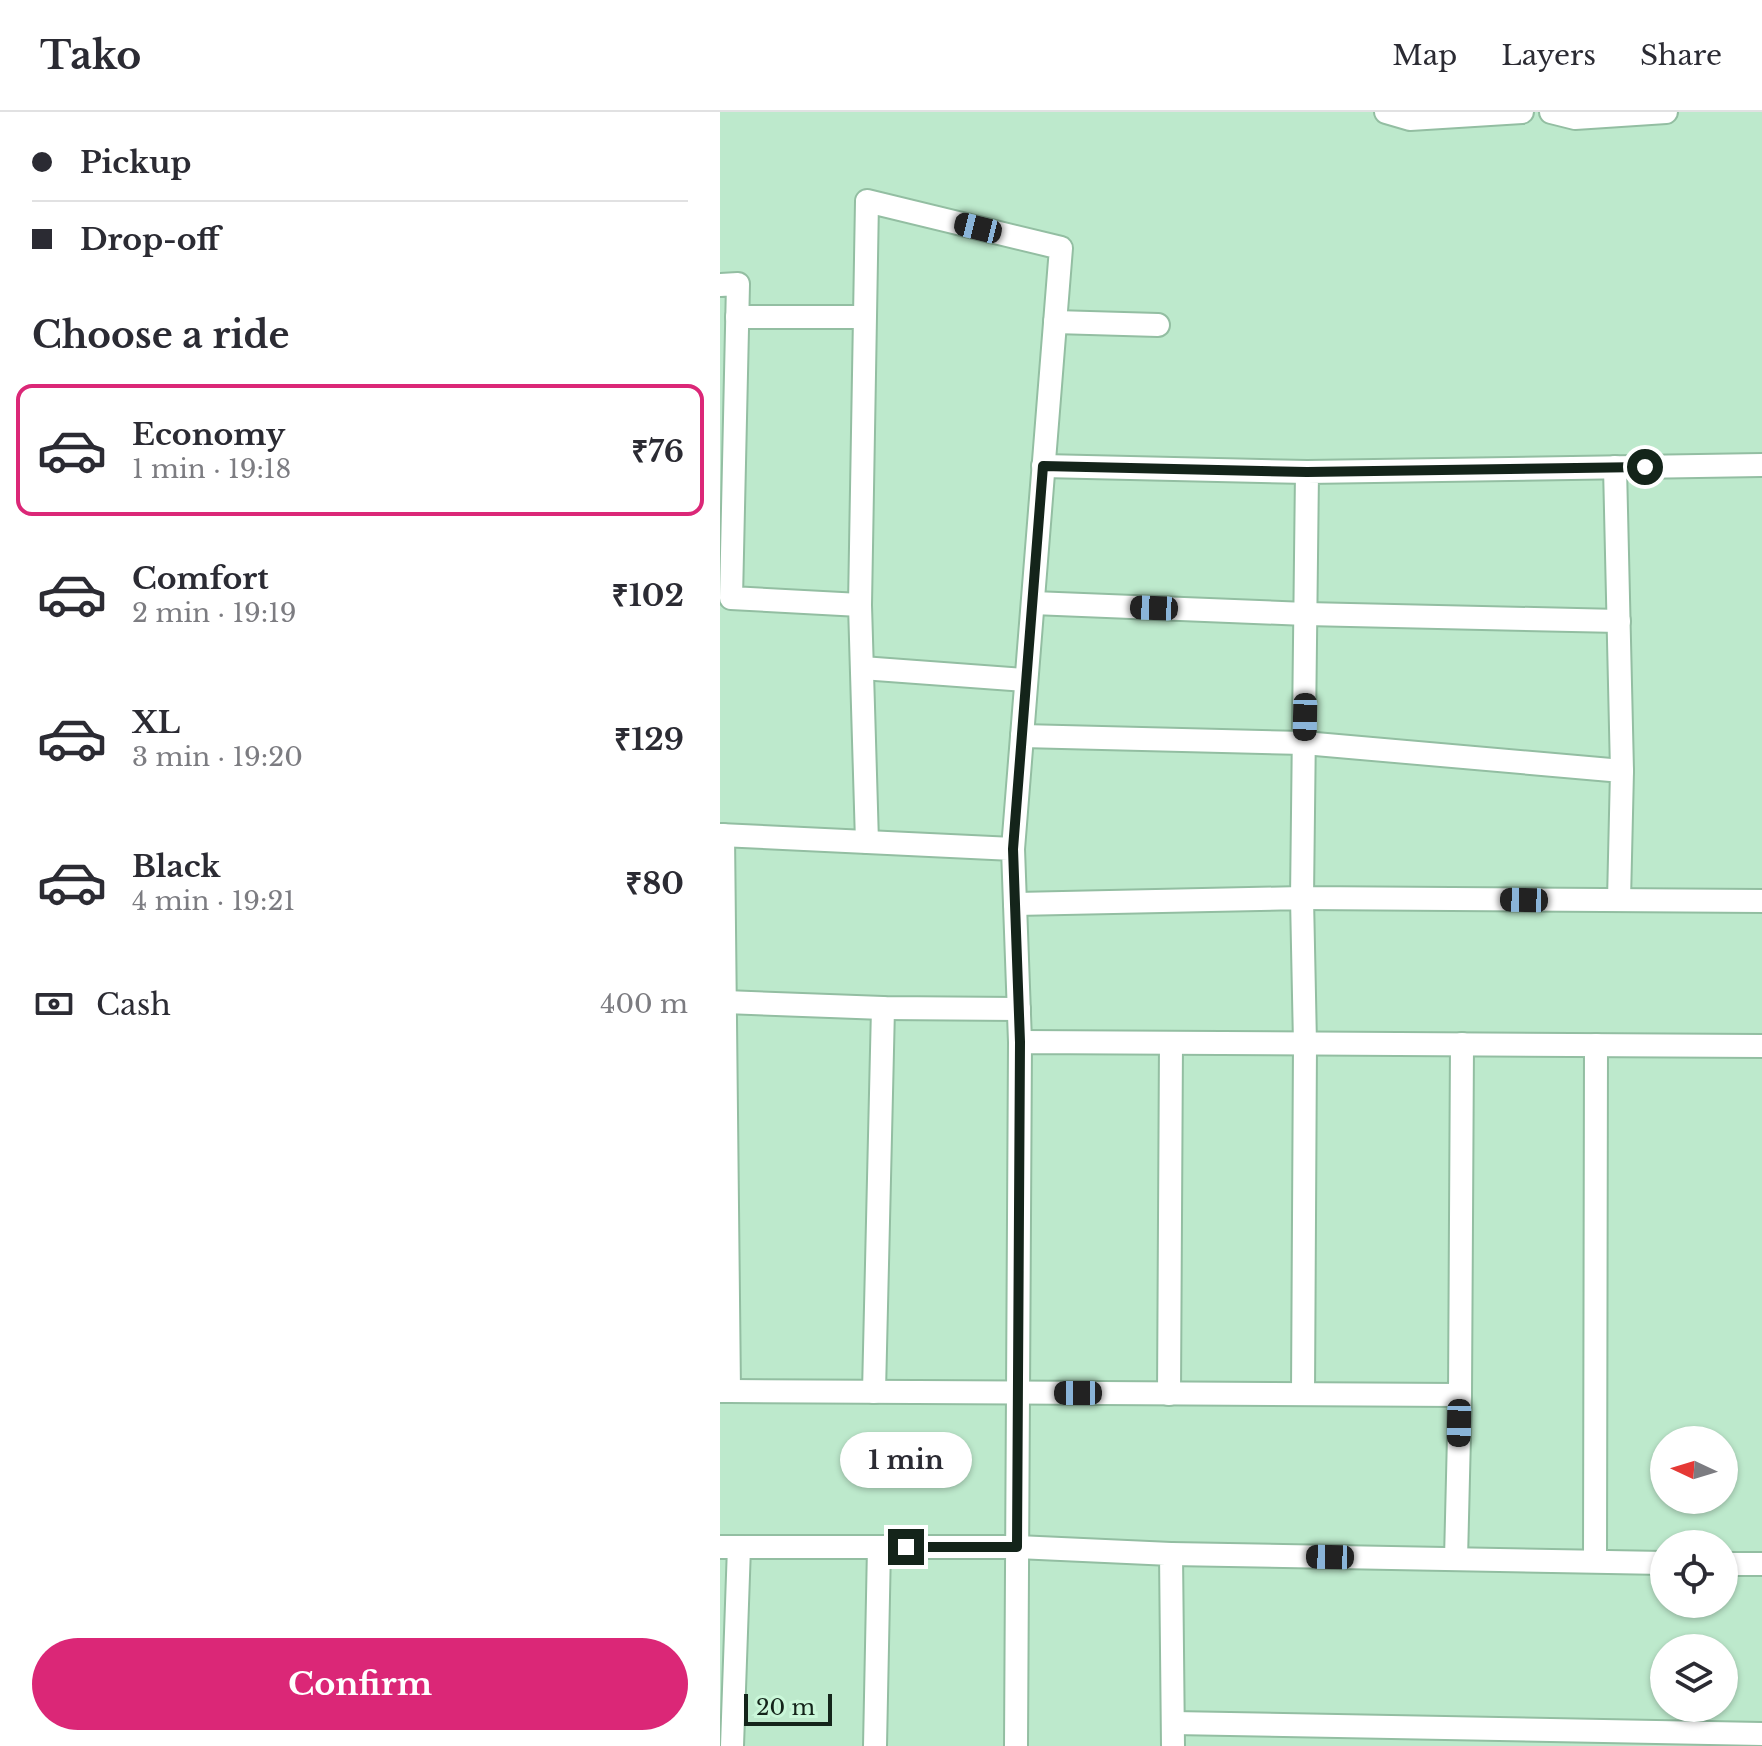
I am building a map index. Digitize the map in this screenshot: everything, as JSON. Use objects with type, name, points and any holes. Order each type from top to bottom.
[{"type":"street","points":[[1386,112],[1410,119],[1522,112]]},
{"type":"street","points":[[1551,112],[1575,118],[1666,112]]},
{"type":"street","points":[[867,842],[860,605],[867,201],[1061,248],[1013,849],[1020,1042],[1016,1746]]},
{"type":"street","points":[[720,285],[738,284],[731,598],[860,605]]},
{"type":"street","points":[[737,317],[863,317]]},
{"type":"street","points":[[1055,322],[1158,325]]},
{"type":"street","points":[[1043,466],[1307,472],[1762,465]]},
{"type":"street","points":[[1615,467],[1622,771],[1619,900]]},
{"type":"street","points":[[1303,1394],[1305,1044],[1302,898],[1307,472]]},
{"type":"street","points":[[1033,603],[1306,614],[1619,621]]},
{"type":"street","points":[[862,668],[1026,680]]},
{"type":"street","points":[[1022,736],[1304,743],[1622,771]]},
{"type":"street","points":[[1013,849],[722,835],[725,1391],[1460,1395]]},
{"type":"street","points":[[1015,904],[1302,898],[1762,901]]},
{"type":"street","points":[[725,1002],[1019,1009]]},
{"type":"street","points":[[874,1392],[883,1008]]},
{"type":"street","points":[[1020,1042],[1762,1046]]},
{"type":"street","points":[[1169,1394],[1171,1043]]},
{"type":"street","points":[[1456,1559],[1462,1044]]},
{"type":"street","points":[[1595,1561],[1596,1045]]},
{"type":"street","points":[[732,1746],[730,1547],[1017,1547],[1171,1554],[1650,1563]]},
{"type":"street","points":[[875,1746],[879,1547]]},
{"type":"street","points":[[1171,1554],[1173,1746]]},
{"type":"street","points":[[1738,1564],[1762,1564]]},
{"type":"street","points":[[1173,1723],[1762,1734]]},
{"type":"route","points":[[906,1547],[1017,1547],[1020,1042],[1013,849],[1043,466],[1307,472],[1645,467]]}]
